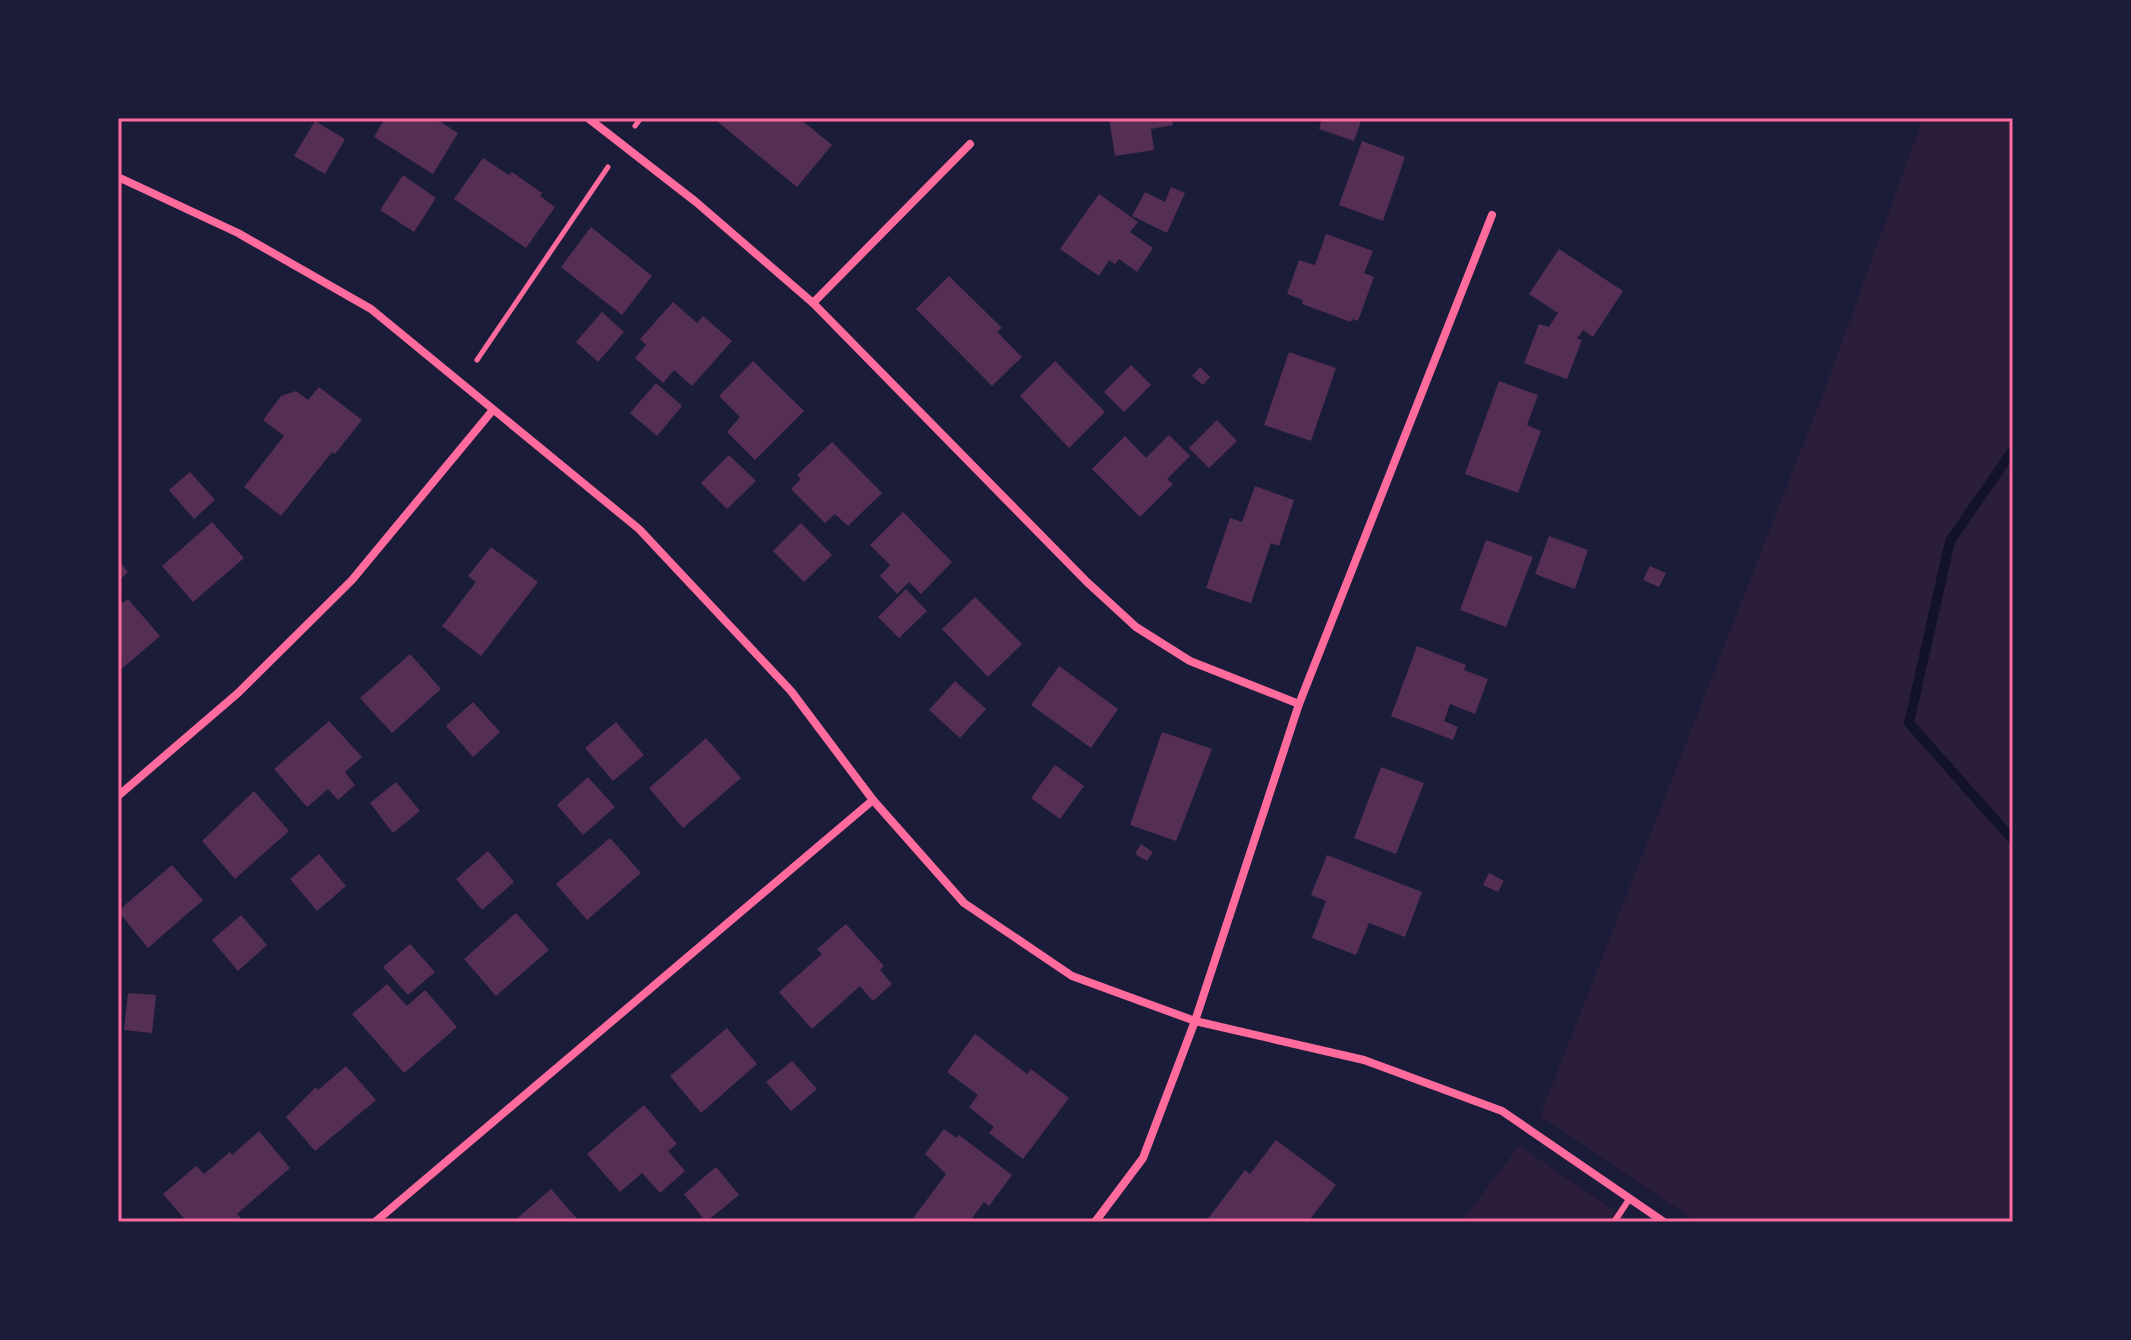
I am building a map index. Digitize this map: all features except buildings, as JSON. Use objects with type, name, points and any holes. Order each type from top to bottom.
[{"type":"street","points":[[588,118],[696,202],[813,303],[1087,582],[1136,627],[1190,661],[1299,704]]},
{"type":"street","points":[[813,303],[970,144]]},
{"type":"street","points":[[118,177],[238,233],[371,309],[639,529],[791,691],[873,800],[964,903],[1072,976],[1195,1021],[1364,1060],[1502,1111],[1664,1222]]},
{"type":"street","points":[[1095,1222],[1143,1158],[1195,1021],[1299,704],[1492,215]]},
{"type":"street","points":[[118,796],[238,693],[352,580],[492,411]]},
{"type":"street","points":[[375,1222],[873,800]]},
{"type":"lane","points":[[1614,1222],[1630,1198]]},
{"type":"path","points":[[635,126],[641,118]]},
{"type":"path","points":[[477,360],[608,167]]},
{"type":"shaded area","points":[[1923,118],[2013,118],[2013,1222],[1697,1222],[1540,1116],[1826,386]]},
{"type":"shaded area","points":[[1519,1146],[1632,1222],[1461,1222]]},
{"type":"waterway","points":[[2013,450],[1950,541],[1909,723],[2013,840]]}]
